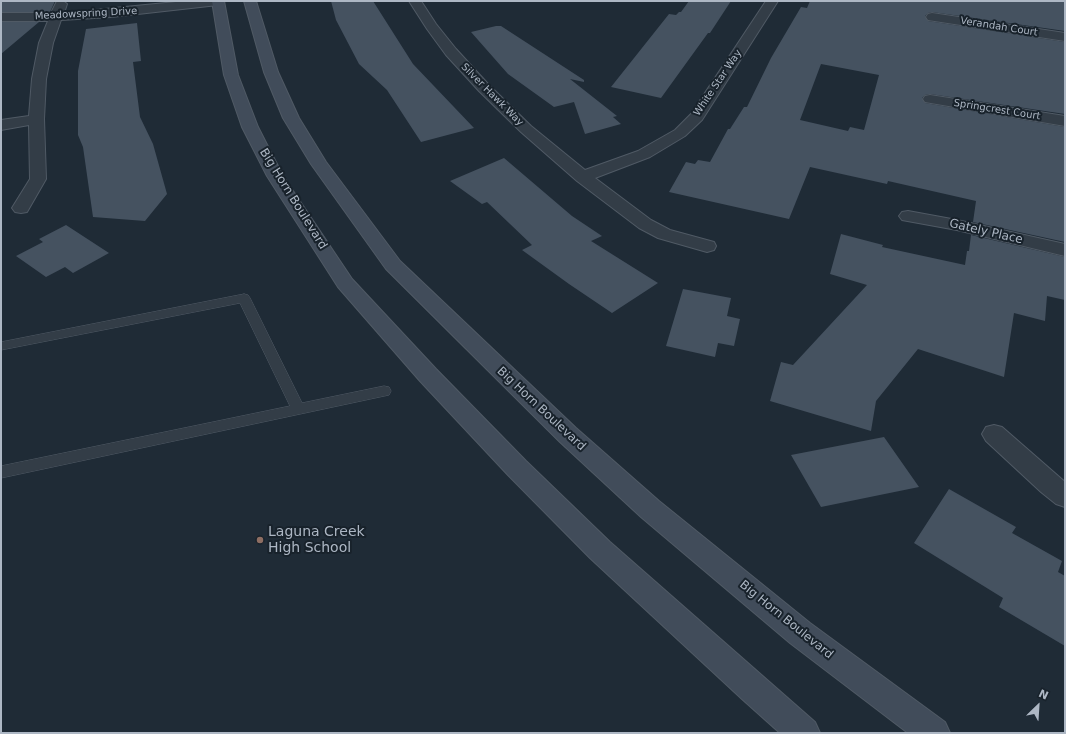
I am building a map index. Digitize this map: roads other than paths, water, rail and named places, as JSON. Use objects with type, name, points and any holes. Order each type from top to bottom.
[{"type":"main road","name":"Big Horn Boulevard","points":[[218,1],[231,75],[250,127],[275,176],[345,283],[428,375],[517,468],[600,550],[804,733]]},
{"type":"main road","name":"Big Horn Boulevard","points":[[250,1],[271,72],[291,118],[319,164],[393,265],[568,435],[650,509],[800,633],[934,733]]},
{"type":"street","points":[[21,208],[38,179],[36,119],[39,78],[46,43],[62,1]]},
{"type":"street","name":"Meadowspring Drive","points":[[1,17],[55,17],[112,13],[218,1]]},
{"type":"street","name":"Silver Hawk Way","points":[[415,1],[431,26],[451,52],[484,88],[526,129],[583,177],[645,224],[664,234],[707,246]]},
{"type":"street","name":"White Star Way","points":[[583,177],[644,154],[680,133],[697,117],[772,1]]},
{"type":"street","name":"Verandah Court","points":[[932,17],[1065,37]]},
{"type":"street","name":"Springcrest Court","points":[[930,99],[986,107],[1065,122]]},
{"type":"street","points":[[1,125],[36,119]]},
{"type":"street","name":"Gately Place","points":[[908,216],[957,225],[1065,250]]},
{"type":"street","points":[[994,434],[1050,485],[1065,496]]},
{"type":"lane","points":[[1,346],[244,298],[298,409]]},
{"type":"lane","points":[[1,472],[384,391]]},
{"type":"place","name":"Laguna Creek High School","points":[[260,540]]}]
